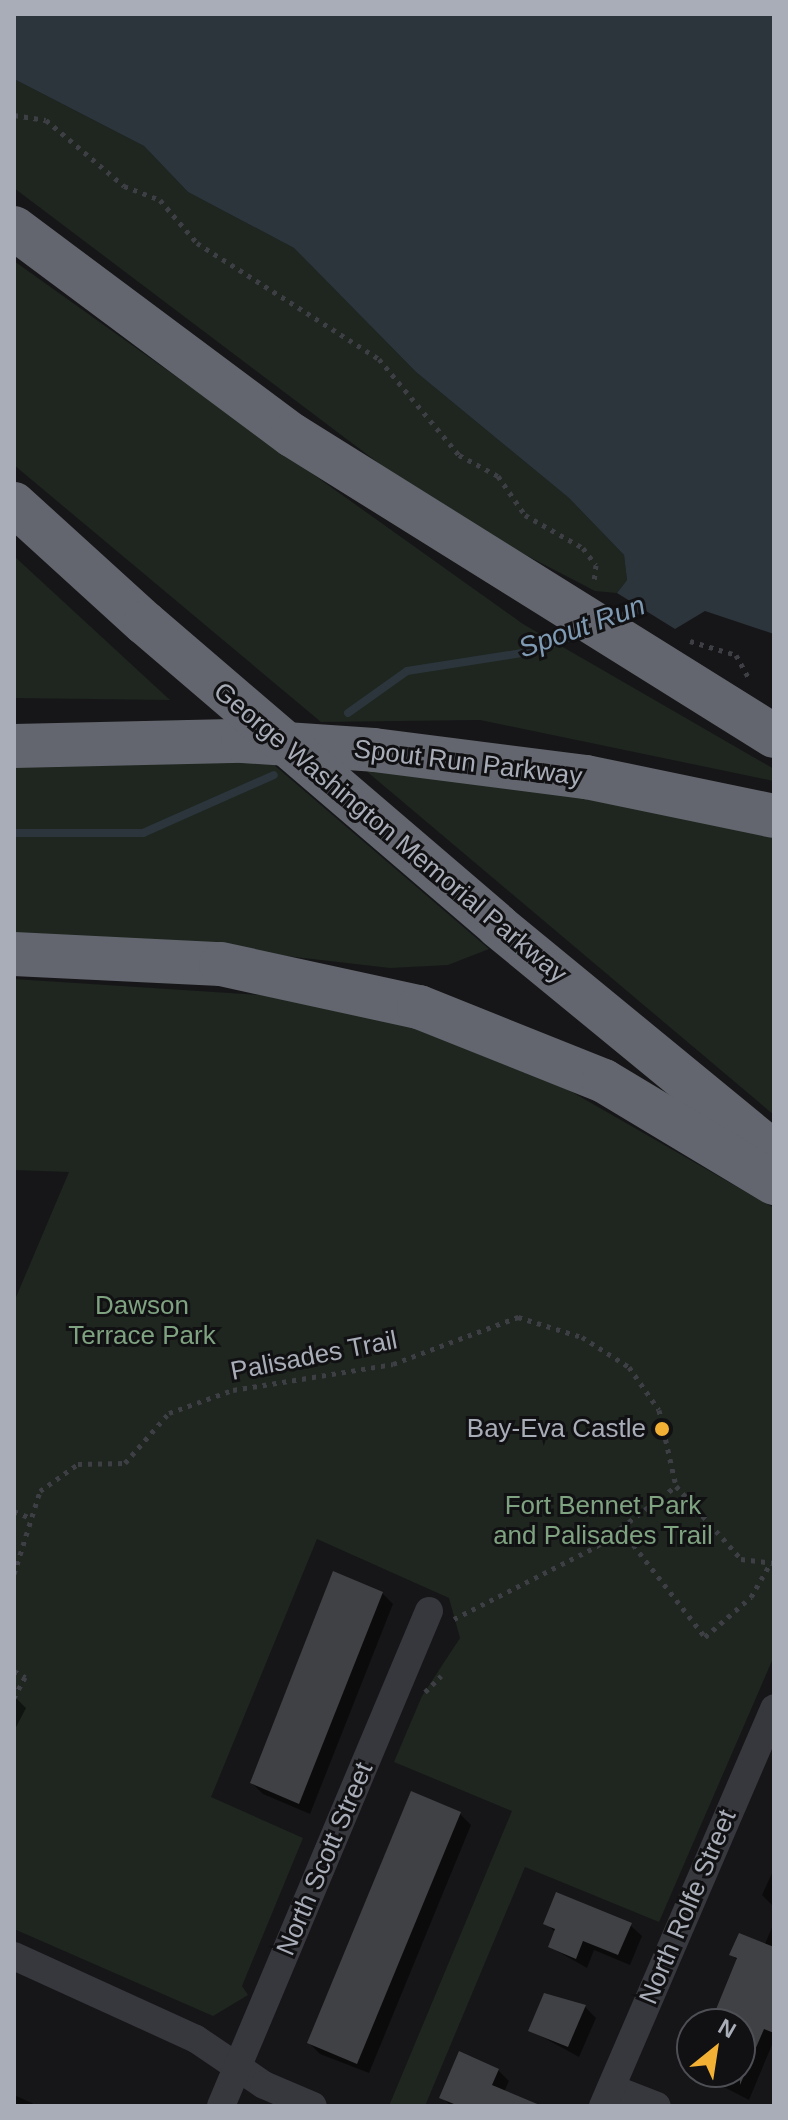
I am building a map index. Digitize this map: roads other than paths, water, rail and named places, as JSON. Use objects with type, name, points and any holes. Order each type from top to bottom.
[{"type":"highway","points":[[14,228],[292,435],[578,594],[680,658],[774,736]]},
{"type":"highway","name":"George Washington Memorial Parkway","points":[[14,504],[145,623],[498,926],[774,1153]]},
{"type":"highway","name":"Spout Run Parkway","points":[[14,746],[229,741],[374,750],[562,773],[774,816]]},
{"type":"highway","points":[[14,954],[221,964],[393,999],[572,1065],[774,1183]]},
{"type":"street","name":"North Scott Street","points":[[221,2106],[429,1611]]},
{"type":"street","name":"North Rolfe Street","points":[[607,2097],[774,1708]]},
{"type":"street","points":[[14,1956],[196,2039],[237,2068],[313,2106]]},
{"type":"street","points":[[607,2097],[657,2106]]},
{"type":"waterway","name":"Spout Run","points":[[616,619],[651,605]]},
{"type":"waterway","name":"Spout Run","points":[[348,713],[407,671],[534,651],[581,633]]},
{"type":"waterway","name":"Spout Run","points":[[14,833],[143,833],[274,775]]},
{"type":"place","name":"Bay-Eva Castle","points":[[662,1429]]},
{"type":"park label","name":"Dawson Terrace Park","points":[[142,1321]]},
{"type":"park label","name":"Fort Bennet Park and Palisades Trail","points":[[603,1521]]}]
